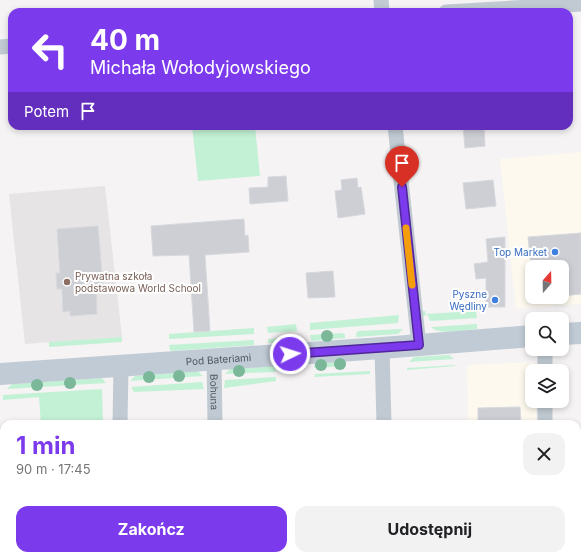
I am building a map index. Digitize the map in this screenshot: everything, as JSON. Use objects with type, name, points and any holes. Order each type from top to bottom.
[{"type":"street","points":[[514,8],[581,4]]},
{"type":"street","points":[[395,130],[419,345]]},
{"type":"street","points":[[569,334],[581,333]]},
{"type":"street","name":"Pod Bateriami","points":[[0,374],[382,348],[525,337]]},
{"type":"street","points":[[382,348],[384,420]]},
{"type":"street","name":"Bohuna","points":[[214,359],[215,420]]},
{"type":"street","points":[[120,420],[121,366]]},
{"type":"street","points":[[545,408],[545,420]]},
{"type":"shaded area","points":[[581,152],[581,304],[516,309],[500,159]]},
{"type":"shaded area","name":"Prywatna szkoła podstawowa World School","points":[[105,186],[122,337],[25,344],[9,194]]},
{"type":"shaded area","points":[[535,362],[535,364],[525,364],[525,408],[536,408],[536,420],[468,420],[467,365]]},
{"type":"green space","points":[[192,130],[255,130],[260,176],[198,181]]},
{"type":"green space","points":[[420,311],[425,311],[426,314],[476,311],[477,318],[430,321],[428,315],[421,316]]},
{"type":"green space","points":[[399,315],[398,323],[310,330],[310,323]]},
{"type":"green space","points":[[296,324],[297,331],[268,333],[267,327]]},
{"type":"green space","points":[[477,324],[477,329],[452,332],[435,330],[431,327]]},
{"type":"green space","points":[[254,328],[254,334],[169,339],[169,334]]},
{"type":"green space","points":[[403,329],[398,334],[356,337],[358,331]]},
{"type":"green space","points":[[342,333],[345,335],[345,338],[312,341],[310,335]]},
{"type":"green space","points":[[122,337],[122,342],[49,347],[49,342]]},
{"type":"green space","points":[[297,337],[296,342],[268,343],[268,339]]},
{"type":"green space","points":[[254,340],[254,345],[172,351],[170,350],[169,345]]},
{"type":"green space","points":[[449,355],[454,359],[409,362],[414,357]]},
{"type":"green space","points":[[346,361],[345,366],[314,368],[315,363]]},
{"type":"green space","points":[[273,366],[276,372],[225,374],[230,369]]},
{"type":"green space","points":[[455,366],[407,370],[407,368]]},
{"type":"green space","points":[[198,371],[203,376],[130,381],[135,376]]},
{"type":"green space","points":[[370,371],[370,374],[314,377],[315,374]]},
{"type":"green space","points":[[276,377],[276,381],[224,388],[225,380]]},
{"type":"green space","points":[[102,378],[106,383],[7,389],[12,384]]},
{"type":"green space","points":[[202,382],[204,389],[134,392],[131,387]]},
{"type":"green space","points":[[102,389],[103,420],[41,420],[39,397],[3,400],[3,395]]},
{"type":"building","points":[[463,130],[484,130],[485,146],[465,148]]},
{"type":"building","points":[[286,176],[288,201],[250,204],[249,188],[268,187],[268,177]]},
{"type":"building","points":[[357,178],[358,188],[361,187],[365,214],[338,218],[335,191],[342,190],[341,180]]},
{"type":"building","points":[[493,180],[496,206],[466,209],[463,183]]},
{"type":"building","points":[[244,219],[245,236],[248,235],[249,252],[205,255],[210,331],[194,332],[189,255],[153,256],[151,226]]},
{"type":"building","points":[[98,226],[103,286],[96,287],[97,314],[70,316],[70,311],[63,312],[62,289],[57,289],[56,273],[60,273],[57,229]]},
{"type":"building","name":"Top Market","points":[[581,233],[581,294],[569,295],[569,260],[530,260],[528,237]]},
{"type":"building","points":[[505,237],[505,307],[486,307],[486,278],[476,279],[474,264],[488,262],[486,239]]},
{"type":"building","points":[[333,271],[335,297],[308,298],[306,273]]},
{"type":"building","points":[[520,407],[521,420],[478,420],[478,408]]},
{"type":"slow traffic","points":[[406,228],[412,285]]},
{"type":"place","name":"Top Market","points":[[555,252]]},
{"type":"place","name":"Prywatna szkoła podstawowa World School","points":[[67,282]]},
{"type":"place","name":"Pyszne Wędliny","points":[[495,300]]},
{"type":"route","points":[[290,354],[419,345],[402,187]]}]
